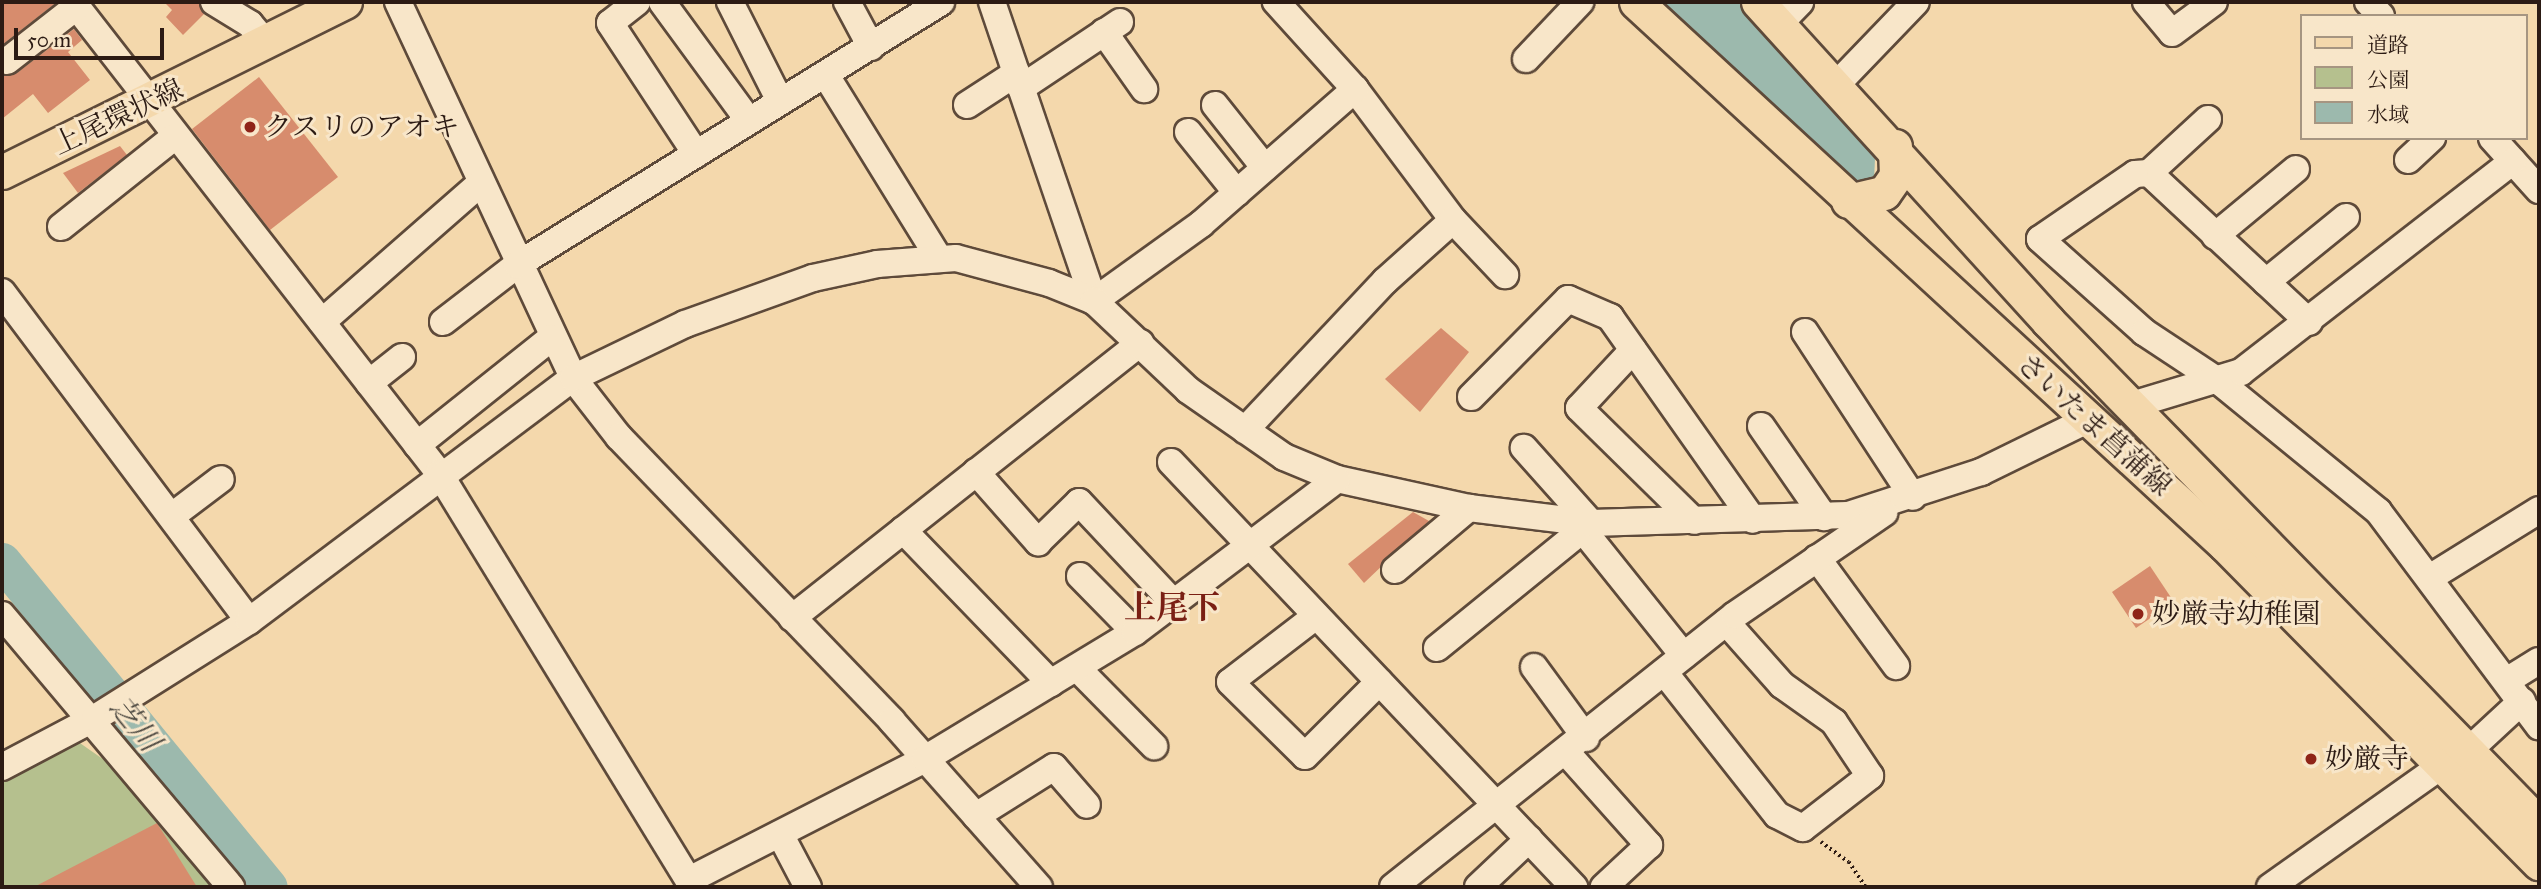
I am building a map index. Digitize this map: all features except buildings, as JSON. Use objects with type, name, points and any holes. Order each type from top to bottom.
[{"type":"main road","name":"上尾環状線","points":[[2,172],[150,103],[345,2]]},
{"type":"main road","name":"さいたま菖蒲線","points":[[1636,2],[2454,759],[2539,824]]},
{"type":"main road","name":"さいたま菖蒲線","points":[[1780,9],[1838,83],[2048,321],[2132,405],[2454,759],[2539,863]]},
{"type":"main road","points":[[1848,201],[1884,193],[1896,176],[1895,146]]},
{"type":"street","points":[[214,2],[250,24],[267,44]]},
{"type":"street","points":[[398,2],[517,265],[573,378],[619,437],[925,759],[1039,887]]},
{"type":"street","points":[[637,2],[610,23],[696,154]]},
{"type":"street","points":[[662,2],[749,121]]},
{"type":"street","points":[[730,2],[780,101]]},
{"type":"street","points":[[847,2],[871,47]]},
{"type":"street","points":[[443,321],[517,265],[780,101],[827,77],[941,2]]},
{"type":"street","points":[[992,2],[1094,301]]},
{"type":"street","points":[[1276,2],[1355,89],[1453,220],[1505,275]]},
{"type":"street","points":[[1526,59],[1580,2]]},
{"type":"street","points":[[1838,83],[1916,2]]},
{"type":"street","points":[[2146,2],[2172,33],[2214,2]]},
{"type":"street","points":[[8,61],[74,4],[174,137],[439,473],[691,884],[780,834],[925,759],[1135,632],[1338,479]]},
{"type":"street","points":[[967,105],[1019,81],[1112,27],[1144,89]]},
{"type":"street","points":[[827,77],[938,257]]},
{"type":"street","points":[[1094,301],[1237,193],[1355,89]]},
{"type":"street","points":[[1215,105],[1265,168]]},
{"type":"street","points":[[2208,119],[2150,173],[2135,174],[2040,239],[2144,332],[2221,383],[2378,511],[2431,576],[2539,726]]},
{"type":"street","points":[[1188,132],[1237,193]]},
{"type":"street","points":[[61,227],[174,137]]},
{"type":"street","points":[[2408,160],[2430,140]]},
{"type":"street","points":[[2494,140],[2539,190]]},
{"type":"street","points":[[2132,405],[2221,383],[2309,323],[2513,161]]},
{"type":"street","points":[[2215,236],[2297,169]]},
{"type":"street","points":[[2150,173],[2309,323]]},
{"type":"street","points":[[322,322],[481,183]]},
{"type":"street","points":[[2266,282],[2346,217]]},
{"type":"street","points":[[1245,430],[1385,281],[1453,220]]},
{"type":"street","points":[[2,767],[92,720],[249,621],[439,473],[573,378],[685,324],[813,278],[938,257],[1002,267],[1094,301],[1188,390],[1284,457],[1338,479],[1469,508],[1587,526],[1824,517],[1907,499]]},
{"type":"street","points":[[2,292],[249,621]]},
{"type":"street","points":[[1471,397],[1568,299],[1610,317],[1753,520]]},
{"type":"street","points":[[1805,332],[1907,499]]},
{"type":"street","points":[[417,446],[551,338]]},
{"type":"street","points":[[792,618],[1140,343]]},
{"type":"street","points":[[1633,350],[1579,408],[1694,521]]},
{"type":"street","points":[[369,383],[402,357]]},
{"type":"street","points":[[1393,887],[1576,745],[1726,622],[1817,558],[1907,499],[2089,419]]},
{"type":"street","points":[[1761,425],[1824,517]]},
{"type":"street","points":[[1524,448],[1587,526],[1674,664],[1777,814],[1803,828],[1870,776],[1834,722],[1782,685],[1726,622]]},
{"type":"street","points":[[1171,462],[1574,887]]},
{"type":"street","points":[[976,472],[1038,542],[1079,502],[1174,603]]},
{"type":"street","points":[[172,516],[222,479]]},
{"type":"street","points":[[1395,570],[1469,508]]},
{"type":"street","points":[[2431,576],[2539,510]]},
{"type":"street","points":[[1437,648],[1587,526]]},
{"type":"street","points":[[903,530],[1051,683]]},
{"type":"street","points":[[1817,558],[1896,666]]},
{"type":"street","points":[[1080,576],[1135,632]]},
{"type":"street","points":[[2,615],[231,887]]},
{"type":"street","points":[[1316,615],[1230,682],[1305,756],[1379,681]]},
{"type":"street","points":[[2270,887],[2454,759],[2539,661]]},
{"type":"street","points":[[1077,667],[1154,746]]},
{"type":"street","points":[[1534,667],[1576,745],[1648,845],[1604,887]]},
{"type":"street","points":[[976,816],[1054,767],[1087,805]]},
{"type":"street","points":[[780,834],[808,887]]},
{"type":"street","points":[[1478,887],[1529,839]]},
{"type":"path","points":[[1803,828],[1849,862],[1866,887]]},
{"type":"green space","points":[[77,741],[120,771],[216,887],[2,887],[2,777]]},
{"type":"water","points":[[1659,2],[1740,2],[1860,139],[1875,159],[1874,180],[1856,188]]},
{"type":"waterway","name":"芝川","points":[[2,561],[269,887]]},
{"type":"place","name":"クスリのアオキ","points":[[250,127]]},
{"type":"place","name":"妙厳寺幼稚園","points":[[2138,614]]},
{"type":"place","name":"妙厳寺","points":[[2311,759]]},
{"type":"district","name":"上尾下","points":[[1172,608]]}]
